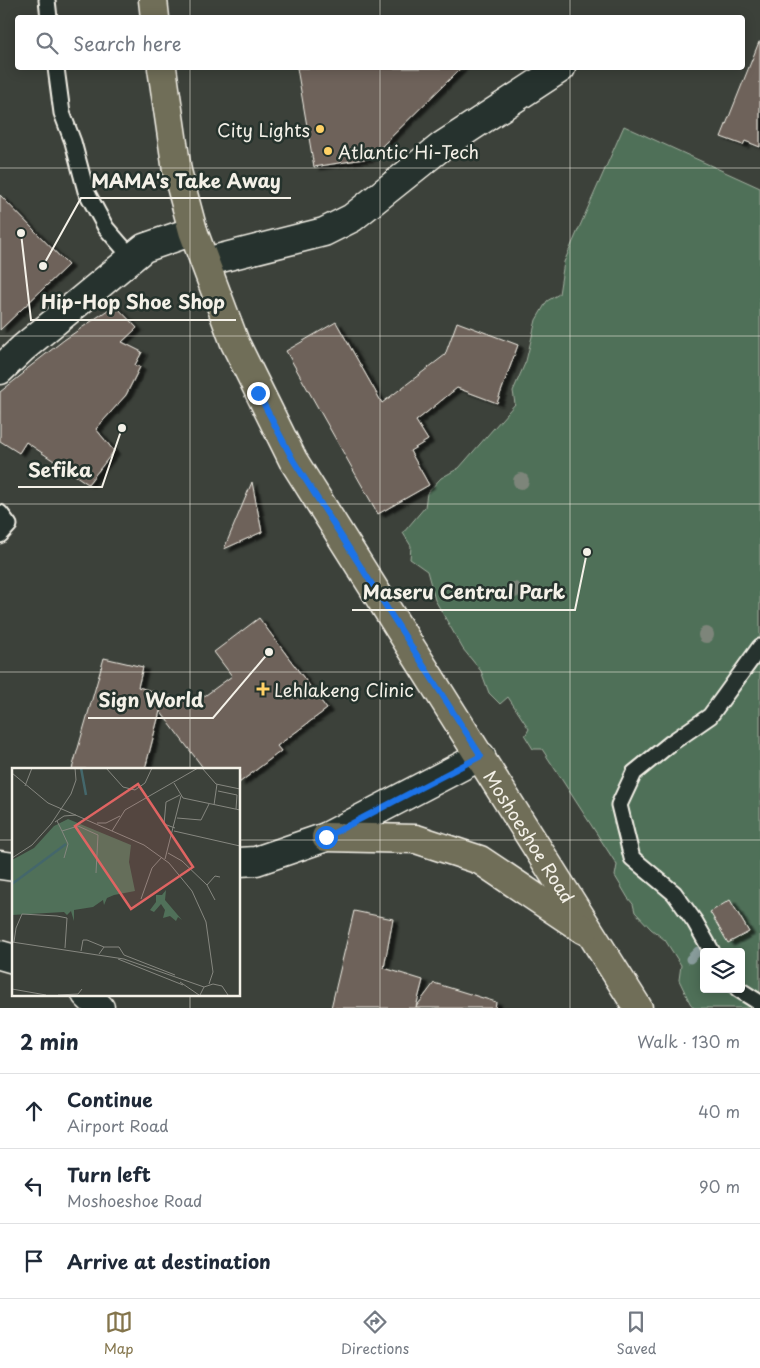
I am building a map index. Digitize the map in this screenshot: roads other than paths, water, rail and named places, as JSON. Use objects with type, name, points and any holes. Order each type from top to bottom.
[{"type":"main road","points":[[153,0],[155,15]]},
{"type":"main road","name":"Moshoeshoe Road","points":[[162,70],[177,171],[192,231],[235,343],[293,460],[638,1008]]},
{"type":"main road","points":[[326,837],[416,839],[480,860],[593,937]]},
{"type":"street","points":[[205,262],[324,232],[352,218],[442,146],[558,70]]},
{"type":"street","points":[[0,370],[23,348],[144,248],[192,231]]},
{"type":"street","points":[[240,862],[256,861],[326,837],[481,756]]},
{"type":"street","points":[[88,996],[100,1008]]},
{"type":"lane","points":[[47,0],[49,15]]},
{"type":"lane","points":[[56,70],[62,113],[86,191],[106,228],[132,258]]},
{"type":"lane","points":[[0,513],[10,524],[0,535]]},
{"type":"lane","points":[[710,948],[695,922],[674,894],[632,858],[619,805],[634,773],[671,743],[710,716],[760,647]]},
{"type":"lane","points":[[744,993],[760,1003]]},
{"type":"waterway","points":[[690,959],[698,951],[700,952]]},
{"type":"place","name":"City Lights","points":[[320,129]]},
{"type":"place","name":"Atlantic Hi-Tech","points":[[328,151]]},
{"type":"place","name":"Hip-Hop Shoe Shop","points":[[21,233]]},
{"type":"place","name":"MAMA's Take Away","points":[[43,266]]},
{"type":"place","name":"Sefika","points":[[122,428]]},
{"type":"place","name":"Maseru Central Park","points":[[587,552]]},
{"type":"place","name":"Sign World","points":[[269,652]]},
{"type":"place","name":"Lehlakeng Clinic","points":[[263,689]]}]
